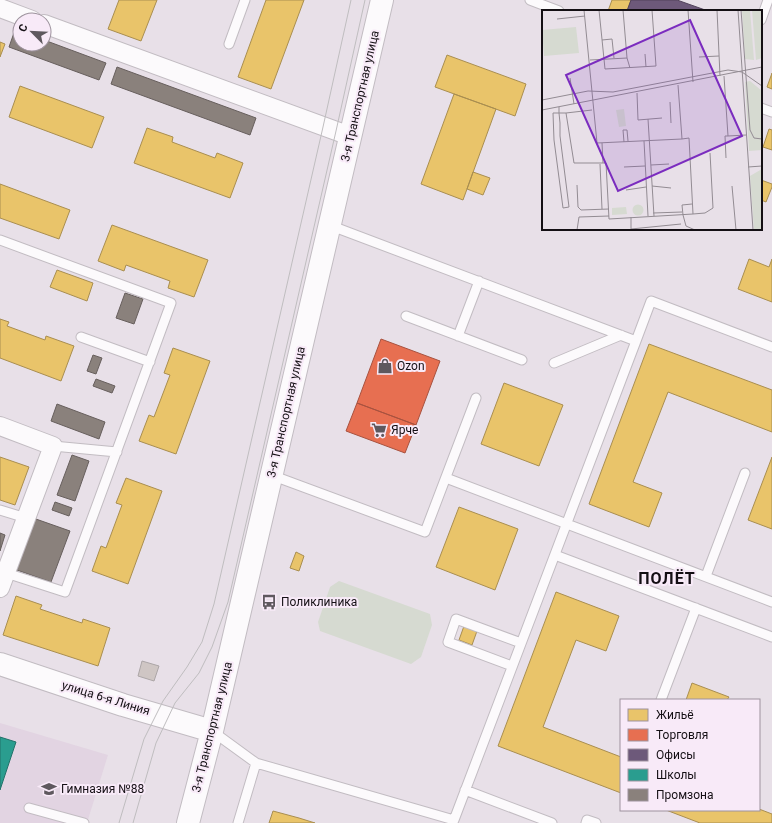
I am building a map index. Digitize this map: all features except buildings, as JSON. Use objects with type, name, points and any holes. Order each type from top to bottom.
[{"type":"main road","name":"3-я Транспортная улица","points":[[188,823],[212,731],[382,0]]},
{"type":"main road","name":"улица 6-я Линия","points":[[0,664],[123,705],[212,731]]},
{"type":"street","points":[[0,8],[12,12]]},
{"type":"street","points":[[52,27],[350,136]]},
{"type":"street","points":[[0,426],[53,446],[2,577]]},
{"type":"lane","points":[[229,44],[245,0]]},
{"type":"lane","points":[[530,0],[556,10]]},
{"type":"lane","points":[[762,17],[768,0]]},
{"type":"lane","points":[[762,108],[772,112]]},
{"type":"lane","points":[[330,225],[636,341]]},
{"type":"lane","points":[[0,240],[172,303],[66,592],[2,577]]},
{"type":"lane","points":[[458,336],[479,281]]},
{"type":"lane","points":[[212,731],[256,763],[454,820],[651,301],[772,347]]},
{"type":"lane","points":[[406,316],[522,360]]},
{"type":"lane","points":[[554,363],[621,335]]},
{"type":"lane","points":[[81,337],[150,362]]},
{"type":"lane","points":[[271,475],[425,532],[476,398]]},
{"type":"lane","points":[[53,446],[117,452]]},
{"type":"lane","points":[[706,576],[745,473]]},
{"type":"lane","points":[[446,478],[772,602]]},
{"type":"lane","points":[[0,510],[26,518]]},
{"type":"lane","points":[[555,555],[772,638]]},
{"type":"lane","points":[[661,699],[696,608]]},
{"type":"lane","points":[[512,666],[448,642],[456,619],[521,643]]},
{"type":"lane","points":[[238,823],[256,763]]},
{"type":"lane","points":[[465,790],[552,823]]},
{"type":"lane","points":[[29,808],[84,823]]},
{"type":"lane","points":[[586,823],[587,820],[596,823]]},
{"type":"shaded area","points":[[339,581],[430,614],[432,625],[421,657],[411,664],[320,631],[318,622],[330,587]]},
{"type":"shaded area","name":"Гимназия №88","points":[[0,723],[108,755],[87,823],[0,823]]},
{"type":"tram line","points":[[119,823],[144,739],[163,701],[187,667],[202,642],[214,604],[351,0]]},
{"type":"tram line","points":[[133,823],[156,743],[175,703],[199,673],[212,647],[228,602],[365,0]]},
{"type":"place","name":"Ozon","points":[[385,366]]},
{"type":"place","name":"Ярче","points":[[379,430]]},
{"type":"place","name":"Поликлиника","points":[[269,602]]},
{"type":"place","name":"Гимназия №88","points":[[49,789]]},
{"type":"district","name":"ПОЛЁТ","points":[[667,578]]}]
